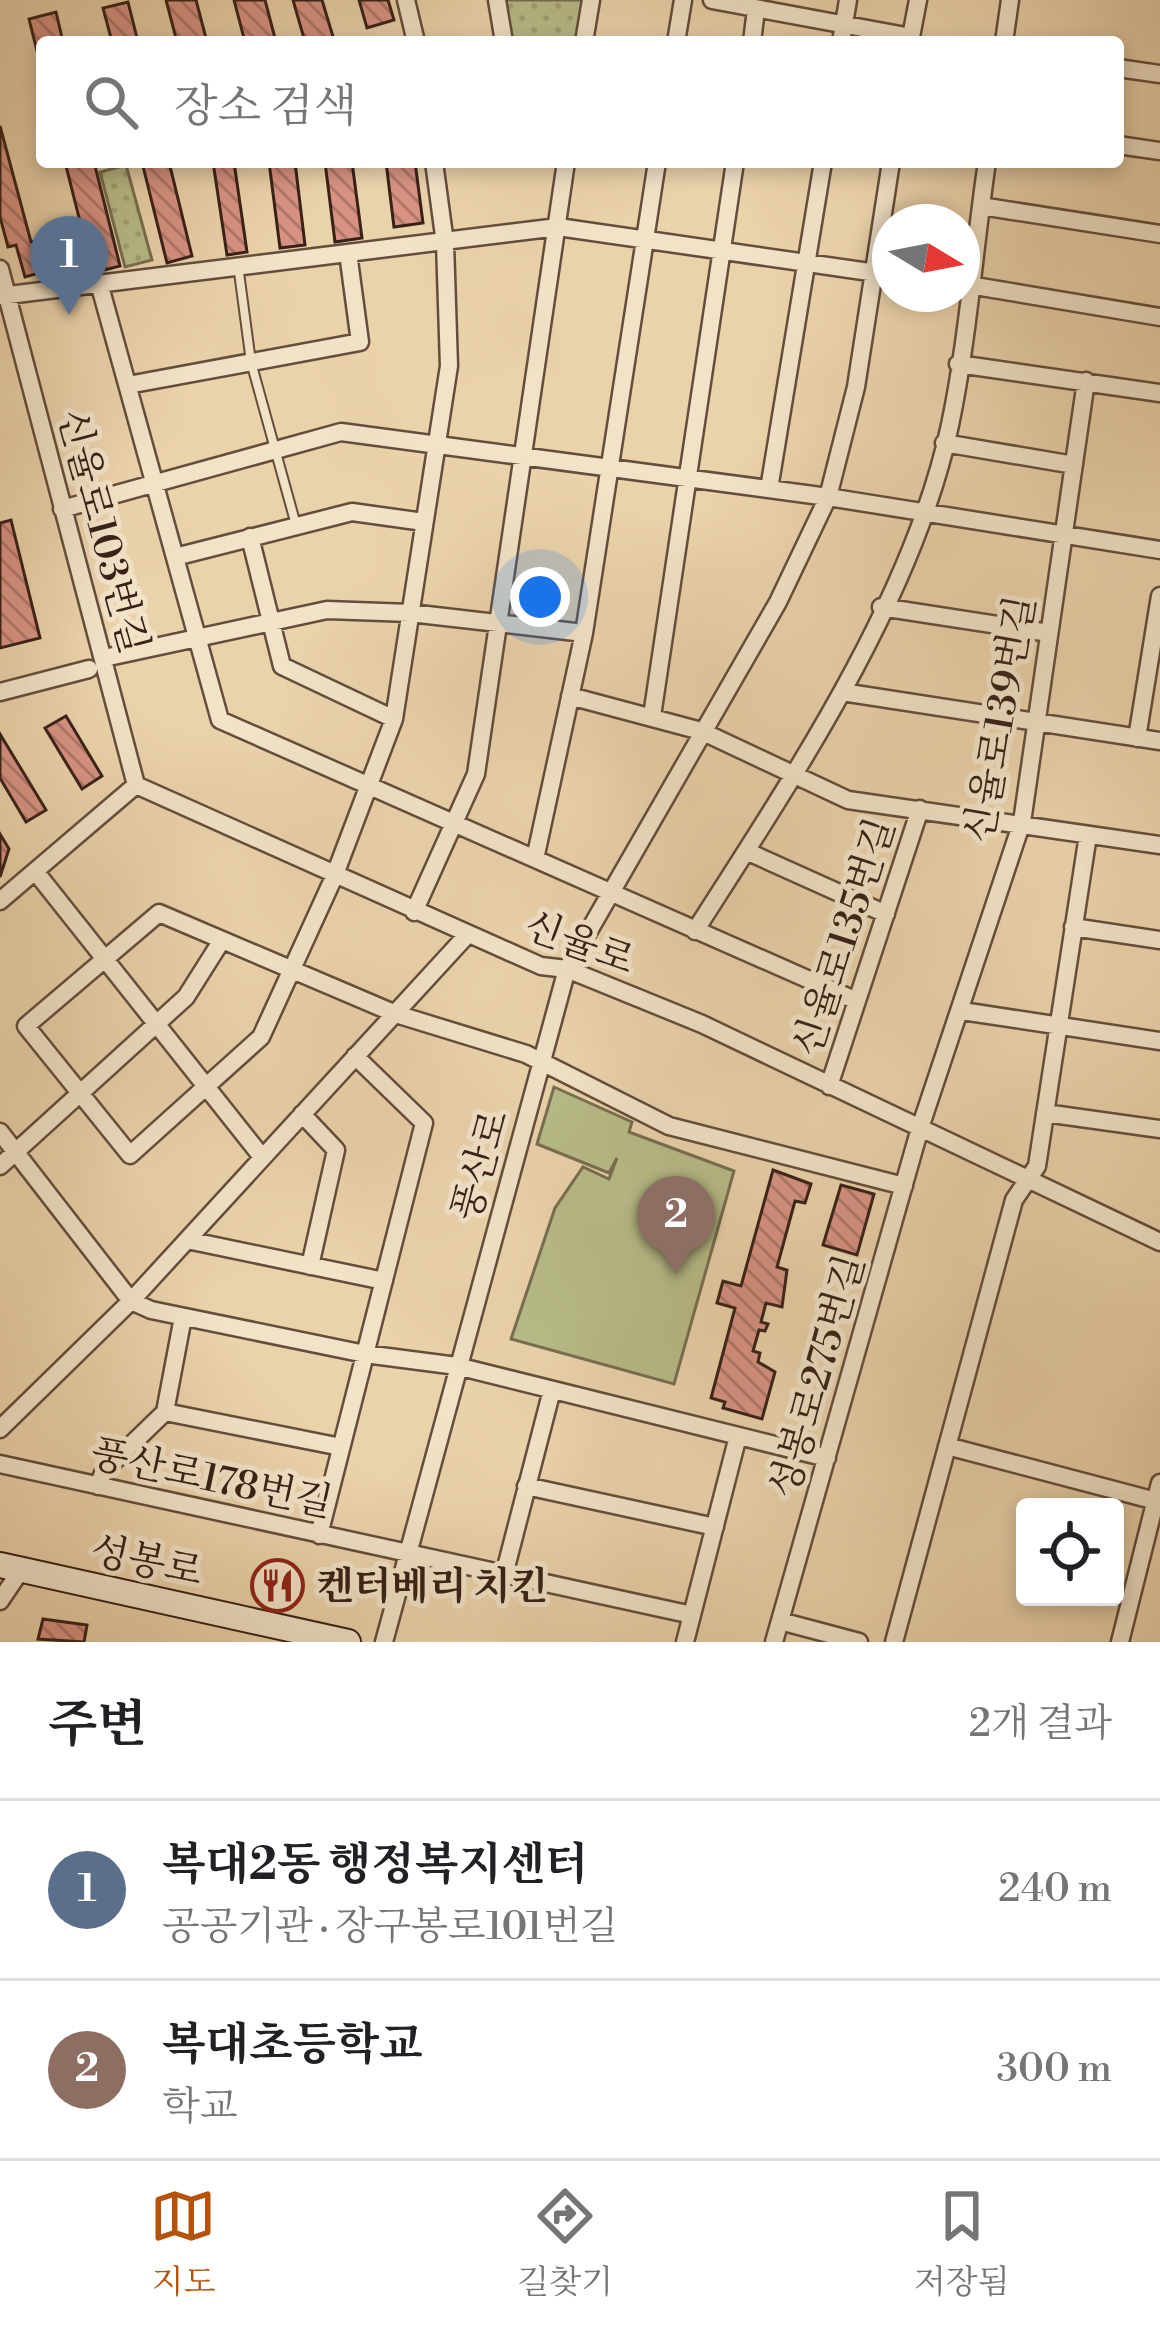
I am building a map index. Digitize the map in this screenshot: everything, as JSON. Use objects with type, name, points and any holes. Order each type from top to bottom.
[{"type":"street","points":[[406,0],[415,36]]},
{"type":"street","points":[[496,0],[503,36]]},
{"type":"street","points":[[585,36],[591,0]]},
{"type":"street","points":[[677,36],[682,0]]},
{"type":"street","points":[[712,0],[843,33],[848,0]]},
{"type":"street","points":[[912,36],[918,0]]},
{"type":"street","points":[[1005,36],[1010,0]]},
{"type":"street","points":[[753,36],[756,9]]},
{"type":"street","points":[[1124,69],[1160,74]]},
{"type":"street","points":[[1124,146],[1160,151]]},
{"type":"street","points":[[435,168],[451,330],[394,719],[372,784],[293,970],[261,1037],[130,1155],[26,1026],[159,913],[222,940],[293,970],[396,1014],[542,1061],[669,1126],[904,1186]]},
{"type":"street","points":[[414,911],[476,774],[565,168]]},
{"type":"street","points":[[535,859],[584,634],[656,168]]},
{"type":"street","points":[[652,716],[734,168]]},
{"type":"street","points":[[769,489],[822,168]]},
{"type":"street","name":"풍산로","points":[[888,204],[891,168]]},
{"type":"street","points":[[986,168],[980,206],[1160,234]]},
{"type":"street","points":[[4,295],[558,227],[872,272]]},
{"type":"street","points":[[128,385],[359,341],[348,253]]},
{"type":"street","name":"신율로103번길","points":[[0,269],[96,664],[136,785]]},
{"type":"street","points":[[99,283],[220,720],[857,1000]]},
{"type":"street","points":[[980,287],[1160,317]]},
{"type":"street","name":"풍산로","points":[[384,1642],[567,969],[778,602],[828,497],[874,312]]},
{"type":"street","points":[[695,931],[796,774],[842,692],[923,514],[944,443],[964,312]]},
{"type":"street","points":[[958,364],[1160,393]]},
{"type":"street","name":"신율로139번길","points":[[920,1128],[1022,822],[1086,381]]},
{"type":"street","points":[[62,509],[341,432],[828,497],[1160,550]]},
{"type":"street","points":[[944,443],[1074,465]]},
{"type":"street","points":[[175,557],[352,512],[424,522]]},
{"type":"street","points":[[250,537],[282,666],[394,719]]},
{"type":"street","points":[[1137,738],[1160,596]]},
{"type":"street","points":[[881,607],[1049,633]]},
{"type":"street","points":[[0,692],[197,636],[327,610],[410,613],[584,634]]},
{"type":"street","points":[[842,692],[1160,741]]},
{"type":"street","points":[[571,696],[701,731],[848,800],[1160,845]]},
{"type":"street","points":[[0,901],[136,785]]},
{"type":"street","name":"신율로","points":[[136,785],[334,877],[541,965],[567,969],[702,1024],[1160,1242]]},
{"type":"street","name":"신율로135번길","points":[[829,1086],[920,809]]},
{"type":"street","points":[[894,1642],[1014,1199],[1030,1180],[1045,1113],[1088,835]]},
{"type":"street","points":[[746,851],[886,914]]},
{"type":"street","points":[[35,871],[262,1157]]},
{"type":"street","points":[[1073,928],[1160,940]]},
{"type":"street","points":[[0,1429],[130,1301],[468,934]]},
{"type":"street","points":[[0,1166],[186,997],[222,940]]},
{"type":"street","points":[[962,1011],[1160,1041]]},
{"type":"street","points":[[319,1535],[424,1123],[356,1056]]},
{"type":"street","points":[[1045,1113],[1160,1129]]},
{"type":"street","points":[[302,1114],[336,1150],[310,1266]]},
{"type":"street","name":"성봉로275번길","points":[[774,1642],[920,1128]]},
{"type":"street","points":[[0,1132],[130,1301],[183,1317],[365,1354],[458,1366],[827,1458]]},
{"type":"street","points":[[187,1240],[384,1281]]},
{"type":"street","points":[[98,1486],[104,1471],[165,1412],[183,1317]]},
{"type":"street","points":[[504,1575],[552,1390]]},
{"type":"street","points":[[165,1412],[341,1448]]},
{"type":"street","points":[[686,1642],[738,1436]]},
{"type":"street","points":[[947,1446],[1159,1495],[1120,1642]]},
{"type":"street","name":"풍산로178번길","points":[[0,1464],[692,1615]]},
{"type":"street","points":[[526,1486],[715,1527]]},
{"type":"street","points":[[0,1600],[11,1567]]},
{"type":"street","name":"성봉로","points":[[11,1567],[349,1642]]},
{"type":"street","points":[[780,1621],[860,1642]]},
{"type":"lane","points":[[238,263],[251,362],[296,526]]},
{"type":"green space","points":[[504,0],[584,0],[578,36],[511,36]]},
{"type":"green space","points":[[127,168],[152,260],[125,267],[100,172]]},
{"type":"green space","points":[[554,1087],[632,1122],[629,1132],[734,1171],[674,1384],[511,1339],[555,1208],[583,1167],[609,1179],[617,1158],[609,1173],[537,1144]]},
{"type":"building","points":[[166,0],[196,0],[205,36],[175,36]]},
{"type":"building","points":[[234,0],[265,0],[274,36],[243,36]]},
{"type":"building","points":[[293,0],[322,0],[333,36],[303,36]]},
{"type":"building","points":[[359,0],[388,0],[394,20],[367,28]]},
{"type":"building","points":[[128,2],[136,36],[110,36],[103,8]]},
{"type":"building","points":[[56,12],[62,36],[36,36],[36,47],[29,19]]},
{"type":"building","points":[[0,126],[31,242],[42,239],[50,270],[25,277],[16,245],[8,247],[0,217]]},
{"type":"building","points":[[67,168],[96,168],[120,266],[93,273]]},
{"type":"building","points":[[143,168],[170,168],[192,256],[167,263]]},
{"type":"building","points":[[214,168],[235,168],[247,252],[227,255]]},
{"type":"building","points":[[270,168],[296,168],[305,245],[280,248]]},
{"type":"building","points":[[326,168],[353,168],[362,238],[335,242]]},
{"type":"building","points":[[387,168],[416,168],[423,223],[394,227]]},
{"type":"building","points":[[11,520],[40,638],[0,648],[0,523]]},
{"type":"building","points":[[66,716],[102,776],[82,789],[45,728]]},
{"type":"building","points":[[0,734],[46,810],[26,822],[0,778]]},
{"type":"building","points":[[0,834],[9,849],[0,877]]},
{"type":"building","points":[[773,1170],[811,1184],[805,1203],[795,1201],[777,1267],[787,1270],[782,1307],[766,1303],[761,1322],[768,1324],[765,1331],[759,1330],[753,1351],[760,1353],[758,1362],[775,1372],[762,1419],[723,1408],[725,1402],[711,1398],[735,1308],[717,1303],[723,1281],[741,1286]]},
{"type":"building","points":[[841,1185],[874,1194],[857,1255],[823,1245]]},
{"type":"building","points":[[269,1564],[299,1572],[290,1606],[260,1598]]},
{"type":"building","points":[[43,1619],[87,1625],[84,1642],[38,1639]]},
{"type":"place","name":"복대2동 행정복지센터","points":[[69,315]]},
{"type":"place","name":"복대초등학교","points":[[676,1275]]},
{"type":"place","name":"켄터베리 치킨","points":[[277,1585]]}]
